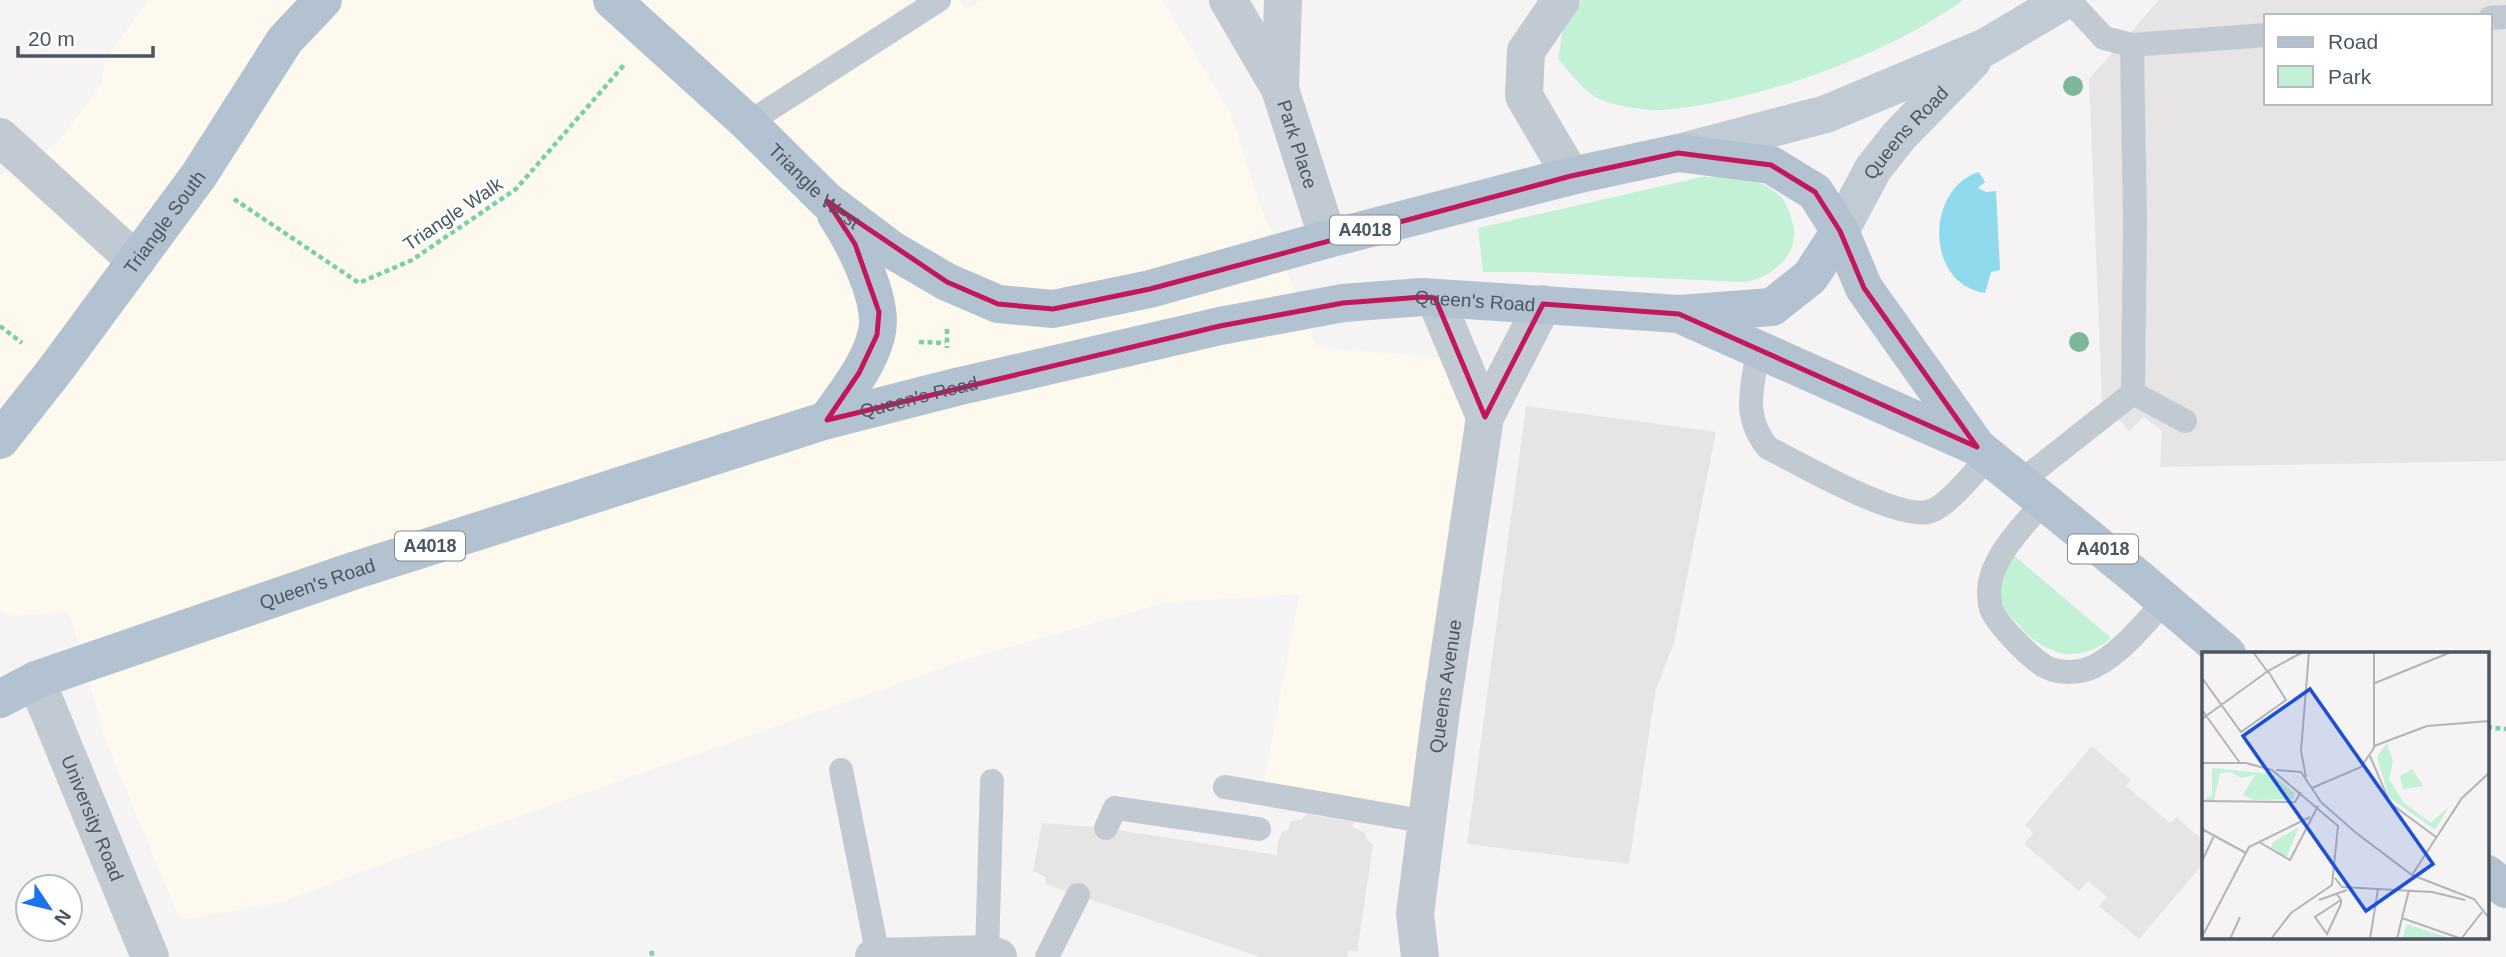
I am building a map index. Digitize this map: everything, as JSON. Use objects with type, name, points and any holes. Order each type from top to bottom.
[{"type":"main road","points":[[285,40],[306,0]]},
{"type":"main road","name":"Triangle South","points":[[0,440],[56,369],[199,175],[285,40],[323,0]]},
{"type":"main road","name":"Triangle West","points":[[612,0],[748,123],[827,201],[892,250],[947,282],[998,304],[1053,309],[1150,289],[1328,239]]},
{"type":"main road","points":[[1678,153],[1826,114],[1986,47],[2067,0]]},
{"type":"main road","name":"Queens Road","points":[[1840,231],[1873,169],[1899,136],[1986,47]]},
{"type":"main road","name":"A4018","points":[[1328,239],[1571,176],[1678,153],[1771,165],[1815,192],[1840,231],[1864,288],[1983,452]]},
{"type":"main road","name":"A4018","points":[[827,201],[855,244],[879,312],[877,335],[859,373],[827,420]]},
{"type":"main road","name":"Queen's Road","points":[[0,699],[36,680],[356,570],[827,420],[968,384],[1220,326],[1343,303],[1435,298],[1679,314],[1772,307],[1811,277],[1840,231]]},
{"type":"main road","name":"A4018","points":[[1679,314],[1983,452],[2225,652]]},
{"type":"main road","points":[[0,666],[36,680]]},
{"type":"main road","points":[[2488,875],[2506,889]]},
{"type":"street","name":"Park Place","points":[[1228,0],[1280,89],[1328,239]]},
{"type":"street","name":"Park Place","points":[[1280,89],[1283,0]]},
{"type":"street","points":[[1561,0],[1526,51],[1524,96],[1571,176]]},
{"type":"street","points":[[0,137],[136,261]]},
{"type":"street","points":[[1435,298],[1485,416]]},
{"type":"street","points":[[1485,416],[1544,304]]},
{"type":"street","name":"Queens Avenue","points":[[1420,957],[1415,914],[1441,711],[1485,416]]},
{"type":"street","name":"University Road","points":[[36,680],[150,957]]},
{"type":"street","points":[[876,956],[992,956]]},
{"type":"lane","points":[[748,123],[939,0]]},
{"type":"lane","points":[[2067,0],[2104,38],[2132,45],[2264,36]]},
{"type":"lane","points":[[2132,45],[2135,183],[2133,393],[2032,491],[1995,566],[1989,591],[1992,611],[2025,652],[2048,668],[2073,673],[2094,667],[2124,644],[2165,601]]},
{"type":"lane","points":[[1758,351],[1749,410],[1757,435],[1768,448],[1891,508],[1916,513],[1930,512],[1945,502],[1983,452]]},
{"type":"lane","points":[[2133,393],[2185,421]]},
{"type":"lane","points":[[841,770],[876,956]]},
{"type":"lane","points":[[992,781],[992,956]]},
{"type":"lane","points":[[1225,787],[1428,822]]},
{"type":"lane","points":[[1106,828],[1115,808],[1259,829]]},
{"type":"lane","points":[[1047,957],[1078,895]]},
{"type":"path","name":"Triangle Walk","points":[[199,175],[359,283],[412,261],[516,188],[651,36]]},
{"type":"path","points":[[2488,726],[2506,729]]},
{"type":"highlighted area","points":[[1678,153],[1771,165],[1815,192],[1840,231],[1864,288],[1977,447],[1679,314],[1543,304],[1485,417],[1435,298],[1422,297],[1343,303],[1220,326],[827,420],[859,373],[877,335],[879,312],[855,244],[827,201],[947,282],[998,304],[1053,309],[1150,289],[1571,176]]},
{"type":"shaded area","points":[[148,0],[960,0],[966,9],[982,0],[1162,0],[1231,114],[1258,199],[1317,347],[1478,361],[1411,809],[1264,785],[1299,594],[1164,603],[971,658],[371,868],[282,902],[180,920],[105,739],[69,611],[12,616],[0,611],[0,175],[55,145],[101,85],[105,60]]},
{"type":"shaded area","points":[[2159,0],[2506,0],[2506,461],[2160,467],[2162,431],[2144,417],[2129,431],[2102,400],[2089,79]]},
{"type":"shaded area","points":[[1526,406],[1716,432],[1674,643],[1656,689],[1629,864],[1467,844]]},
{"type":"shaded area","points":[[2092,746],[2131,780],[2126,786],[2170,823],[2176,817],[2202,839],[2202,865],[2139,939],[2099,906],[2107,897],[2088,881],[2079,891],[2024,844],[2033,833],[2025,825]]},
{"type":"shaded area","points":[[1306,814],[1354,822],[1353,827],[1365,833],[1367,840],[1373,845],[1357,952],[1349,950],[1347,957],[1260,957],[1045,884],[1046,877],[1033,871],[1042,823],[1106,828],[1277,855],[1282,832],[1288,830],[1291,821],[1301,820]]},
{"type":"green space","points":[[1582,0],[1963,0],[1898,39],[1820,73],[1739,97],[1658,110],[1610,103],[1594,96],[1558,59],[1563,29]]},
{"type":"green space","points":[[1702,177],[1731,177],[1758,182],[1778,194],[1788,207],[1794,226],[1791,249],[1779,266],[1762,277],[1742,282],[1483,272],[1478,228]]},
{"type":"green space","points":[[2011,553],[2111,638],[2098,647],[2073,654],[2049,649],[2027,634],[2007,613],[2001,600],[2002,580]]},
{"type":"water","points":[[1979,172],[1985,182],[1978,188],[1986,192],[1996,191],[2000,270],[1991,272],[1985,293],[1965,286],[1951,272],[1942,254],[1939,234],[1942,214],[1949,196],[1962,181]]}]
